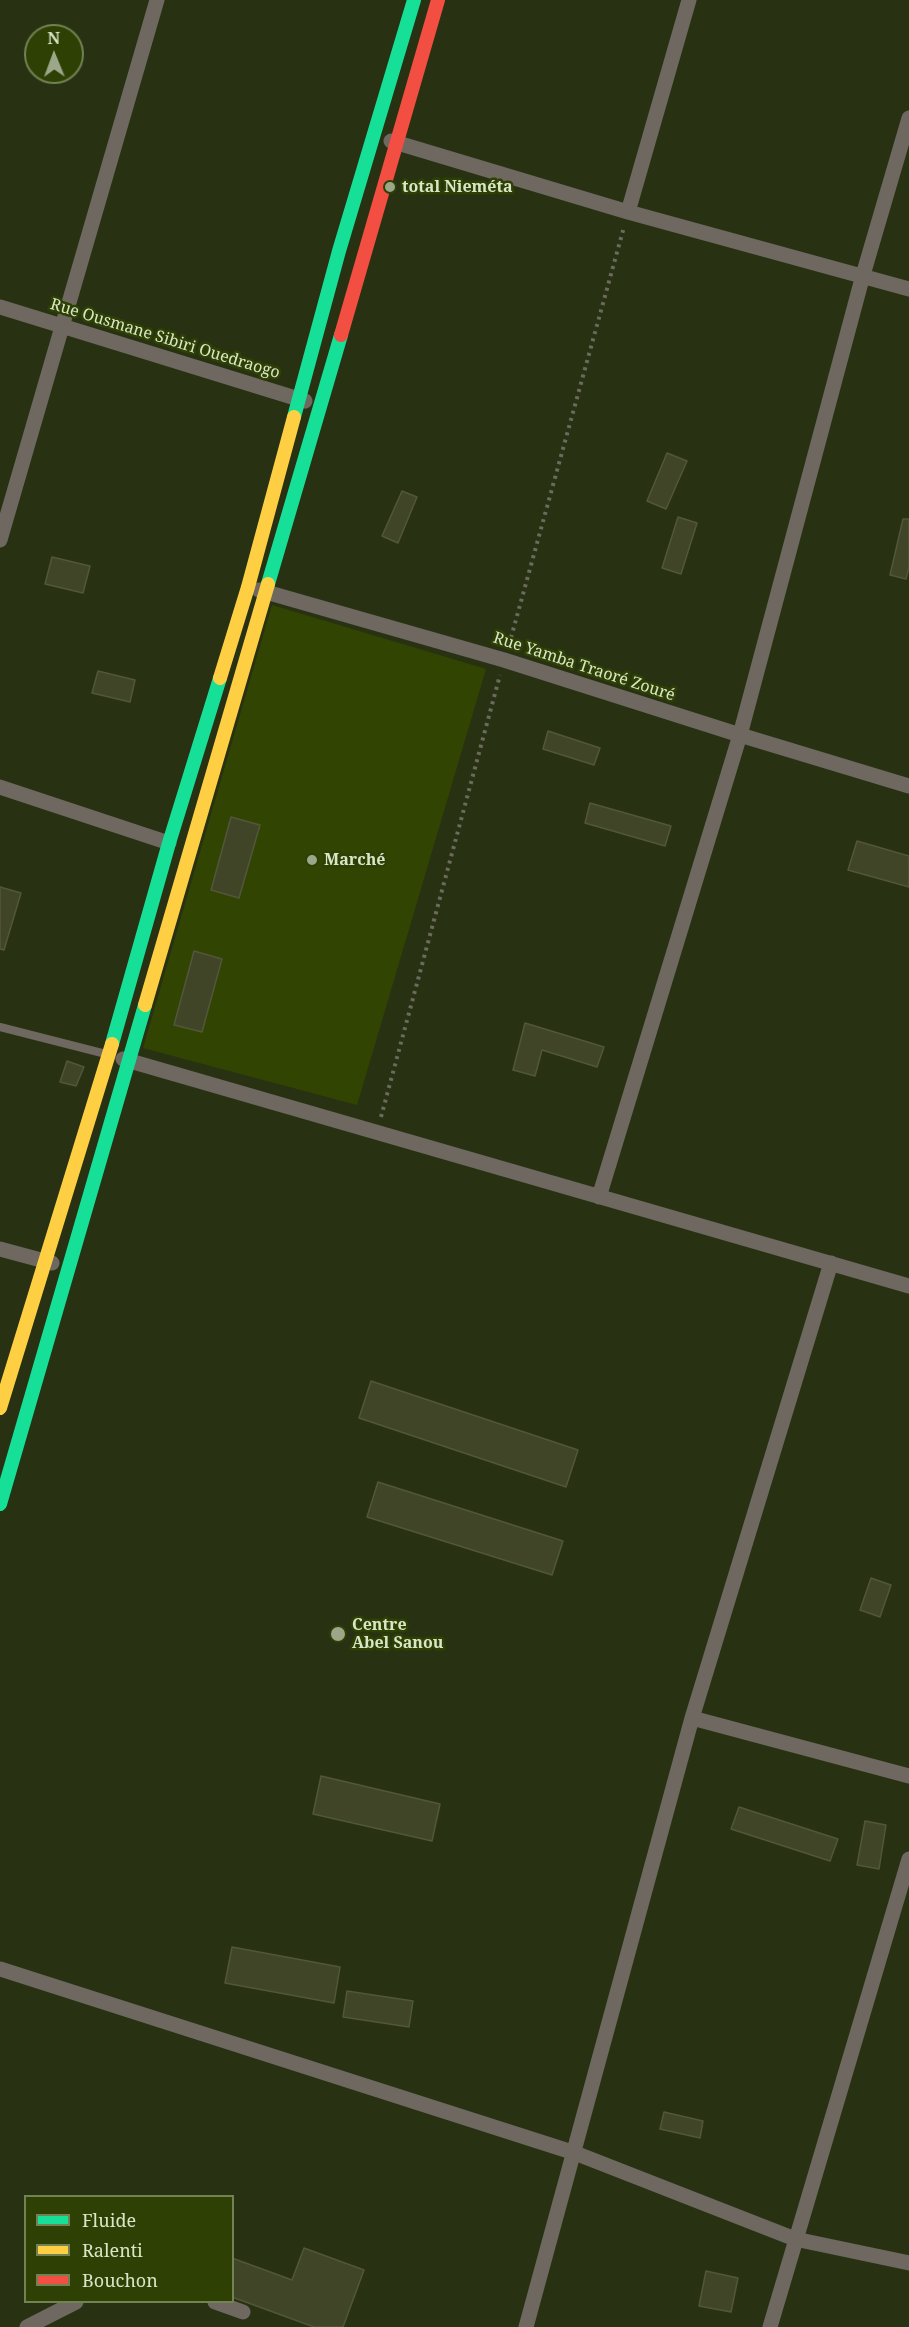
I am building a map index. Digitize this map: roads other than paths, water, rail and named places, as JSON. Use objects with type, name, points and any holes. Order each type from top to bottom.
[{"type":"main road","points":[[0,1408],[109,1054],[169,843],[248,586],[339,251],[414,0]]},
{"type":"main road","points":[[0,1504],[438,0]]},
{"type":"street","points":[[0,540],[158,0]]},
{"type":"street","points":[[628,212],[689,0]]},
{"type":"street","points":[[599,1197],[740,735],[863,275],[909,118]]},
{"type":"street","points":[[374,136],[628,212],[909,289]]},
{"type":"street","name":"Rue Ousmane Sibiri Ouedraogo","points":[[0,307],[319,406]]},
{"type":"street","name":"Rue Yamba Traoré Zouré","points":[[248,586],[504,660],[909,786]]},
{"type":"street","points":[[0,788],[169,843]]},
{"type":"street","points":[[109,1054],[909,1286]]},
{"type":"street","points":[[0,1249],[68,1269]]},
{"type":"street","points":[[526,2327],[692,1718],[831,1263]]},
{"type":"street","points":[[692,1718],[909,1776]]},
{"type":"street","points":[[770,2327],[909,1859]]},
{"type":"street","points":[[0,1970],[575,2152],[795,2239],[909,2263]]},
{"type":"street","points":[[27,2327],[72,2303]]},
{"type":"street","points":[[220,2303],[243,2312]]},
{"type":"lane","points":[[0,1027],[109,1054]]},
{"type":"place","name":"total Nieméta","points":[[390,187]]},
{"type":"place","name":"Marché","points":[[312,860]]},
{"type":"place","name":"Centre Abel Sanou","points":[[338,1634]]}]
